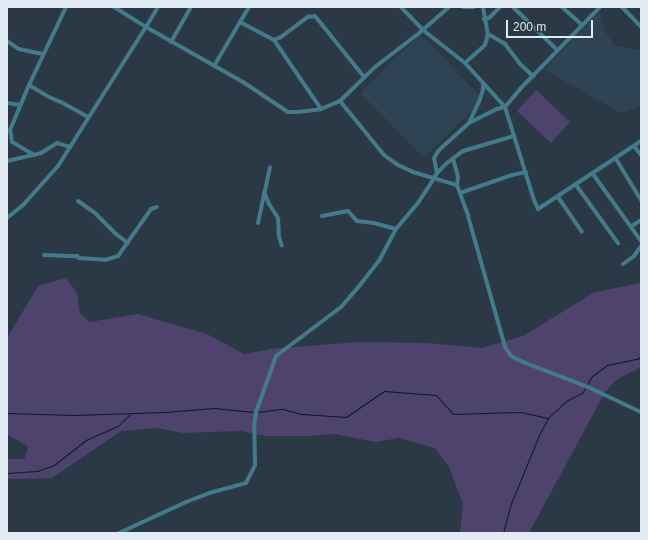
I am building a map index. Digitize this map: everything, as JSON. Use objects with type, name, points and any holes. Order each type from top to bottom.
[{"type":"street","points":[[34,155],[12,142],[10,139],[10,130],[43,54],[66,7]]},
{"type":"street","points":[[114,7],[288,112],[321,109],[340,101],[364,77],[423,30],[449,7]]},
{"type":"street","points":[[7,218],[24,204],[45,183],[58,166],[158,7]]},
{"type":"street","points":[[171,42],[191,7]]},
{"type":"street","points":[[214,66],[249,7]]},
{"type":"street","points":[[401,7],[423,30],[465,63],[505,107],[538,209],[616,159],[641,141]]},
{"type":"street","points":[[463,7],[474,7]]},
{"type":"street","points":[[465,63],[485,45],[488,34],[484,19],[483,7]]},
{"type":"street","points":[[484,19],[489,18],[500,7]]},
{"type":"street","points":[[513,7],[557,50]]},
{"type":"street","points":[[562,7],[582,25]]},
{"type":"street","points":[[437,174],[434,158],[438,150],[469,123],[497,109],[505,107],[520,88],[600,7]]},
{"type":"street","points":[[622,7],[641,27]]},
{"type":"street","points":[[274,40],[281,37],[308,17],[315,16],[364,77]]},
{"type":"street","points":[[240,22],[274,40],[321,109]]},
{"type":"street","points":[[488,34],[505,44],[520,64],[533,76]]},
{"type":"street","points":[[7,41],[19,49],[43,54]]},
{"type":"street","points":[[469,123],[480,99],[483,84]]},
{"type":"street","points":[[29,85],[49,98],[61,102],[88,117]]},
{"type":"street","points":[[340,101],[384,155],[398,165],[413,172],[457,185]]},
{"type":"street","points":[[7,103],[20,105]]},
{"type":"street","points":[[119,533],[186,502],[209,493],[246,483],[255,465],[254,426],[256,412],[276,356],[345,304],[380,259],[396,229],[418,203],[437,174],[453,159],[464,151],[514,136]]},
{"type":"street","points":[[7,161],[45,152],[57,143],[70,147]]},
{"type":"street","points":[[634,146],[641,155]]},
{"type":"street","points":[[453,159],[458,177],[457,185],[507,351],[511,356],[522,362],[586,386],[641,412]]},
{"type":"street","points":[[616,159],[641,200]]},
{"type":"street","points":[[258,223],[270,167]]},
{"type":"street","points":[[460,193],[512,174],[526,172]]},
{"type":"street","points":[[593,174],[632,226],[641,241]]},
{"type":"street","points":[[576,185],[618,243]]},
{"type":"street","points":[[264,192],[269,204],[278,218],[279,237],[282,246]]},
{"type":"street","points":[[558,197],[582,232]]},
{"type":"street","points":[[78,201],[96,213],[116,234],[128,243]]},
{"type":"street","points":[[44,255],[77,256],[82,258],[105,260],[118,256],[151,209],[157,207]]},
{"type":"street","points":[[322,216],[348,211],[357,221],[374,223],[396,229]]},
{"type":"street","points":[[632,226],[641,220]]},
{"type":"street","points":[[623,264],[634,256],[641,246]]},
{"type":"shaded area","points":[[599,10],[604,30],[615,46],[641,50],[641,106],[621,113],[545,70]]},
{"type":"shaded area","points":[[420,34],[483,99],[424,158],[360,93]]},
{"type":"shaded area","points":[[536,90],[570,122],[551,143],[517,111]]},
{"type":"shaded area","points":[[66,278],[77,293],[80,313],[89,322],[138,314],[207,334],[244,354],[271,349],[358,342],[427,343],[482,348],[523,336],[595,292],[641,283],[641,367],[616,380],[605,392],[529,533],[460,533],[463,504],[449,467],[435,448],[399,438],[375,442],[335,434],[309,436],[266,436],[240,431],[183,433],[157,428],[121,431],[52,478],[7,479],[7,459],[25,459],[28,446],[7,435],[7,338],[38,286]]},
{"type":"waterway","points":[[587,385],[592,376],[607,365],[639,358],[641,354]]},
{"type":"waterway","points":[[503,533],[510,506],[539,435],[548,418],[566,401],[582,393],[586,387]]},
{"type":"waterway","points":[[257,412],[283,409],[302,414],[346,417],[384,391],[436,395],[453,414],[521,412],[548,418]]},
{"type":"waterway","points":[[7,413],[74,415],[165,412],[214,408],[254,412]]},
{"type":"waterway","points":[[7,473],[37,471],[54,465],[86,440],[118,426],[130,414]]}]
